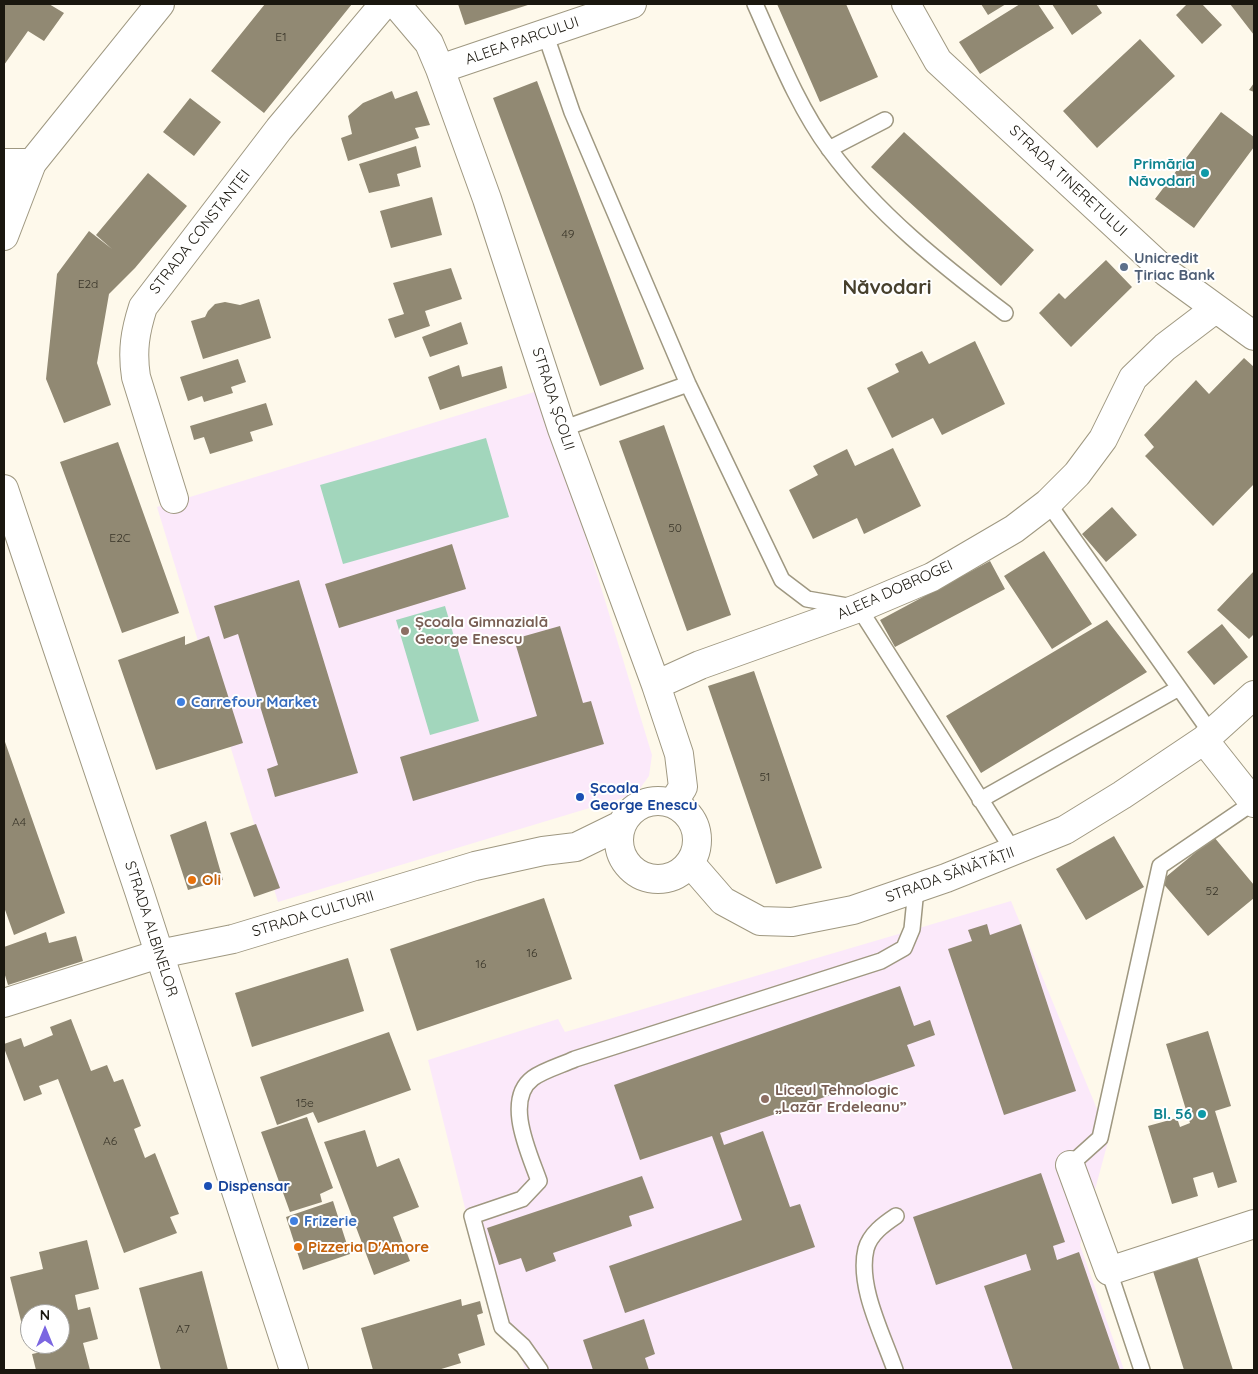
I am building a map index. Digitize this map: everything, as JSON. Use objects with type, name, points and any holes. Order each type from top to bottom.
[{"type":"street","points":[[4,186],[32,163],[160,4]]},
{"type":"street","name":"STRADA CONSTANȚEI","points":[[174,498],[144,404],[135,367],[134,340],[143,307],[279,129],[384,4]]},
{"type":"street","name":"STRADA ȘCOLII","points":[[396,4],[429,43],[487,199],[562,429],[679,754],[683,786],[674,803]]},
{"type":"street","name":"ALEEA PARCULUI","points":[[440,69],[545,33],[580,12],[632,4]]},
{"type":"street","name":"STRADA TINERETULUI","points":[[906,4],[938,61],[1166,272],[1254,336]]},
{"type":"street","points":[[4,163],[32,163]]},
{"type":"street","points":[[4,236],[32,163]]},
{"type":"street","name":"ALEEA DOBROGEI","points":[[656,686],[700,665],[859,608],[932,577],[1014,529],[1048,503],[1078,474],[1103,439],[1133,378],[1165,347],[1215,309]]},
{"type":"street","name":"STRADA ALBINELOR","points":[[4,490],[159,954],[294,1370]]},
{"type":"street","name":"STRADA SĂNĂTĂȚII","points":[[690,863],[723,901],[760,921],[792,922],[853,910],[916,890],[1065,830],[1122,795],[1207,736],[1254,695]]},
{"type":"street","points":[[1207,736],[1254,803]]},
{"type":"street","points":[[656,800],[674,803],[691,818],[696,829],[697,841],[690,863],[681,872],[669,878],[657,880],[639,874],[624,862],[619,850],[618,837],[621,825],[625,817],[638,805],[656,800]]},
{"type":"street","name":"STRADA CULTURII","points":[[4,1003],[159,954],[233,939],[474,866],[576,847],[621,825]]},
{"type":"street","points":[[1070,1165],[1109,1271],[1254,1224]]},
{"type":"lane","points":[[756,4],[799,98],[830,149],[908,236],[1005,313]]},
{"type":"lane","points":[[545,33],[572,112],[688,384],[782,580],[807,599],[859,608],[1014,852]]},
{"type":"lane","points":[[830,149],[885,120]]},
{"type":"lane","points":[[562,429],[688,384]]},
{"type":"lane","points":[[1048,503],[1179,688],[1207,736]]},
{"type":"lane","points":[[980,800],[1179,688]]},
{"type":"lane","points":[[1070,1165],[1100,1138],[1160,866],[1254,803]]},
{"type":"lane","points":[[540,1370],[523,1346],[502,1327],[472,1216],[522,1199],[539,1181],[519,1122],[520,1095],[532,1079],[575,1059],[881,961],[904,948],[912,929],[916,890]]},
{"type":"lane","points":[[895,1370],[864,1281],[866,1248],[878,1228],[896,1216]]},
{"type":"lane","points":[[1109,1271],[1142,1370]]},
{"type":"shaded area","name":"Școala Gimnazială George Enescu","points":[[541,390],[652,755],[649,776],[636,794],[278,902],[157,507]]},
{"type":"shaded area","name":"Liceul Tehnologic „Lazăr Erdeleanu”","points":[[1011,901],[1109,1138],[1080,1245],[1124,1370],[525,1370],[516,1340],[495,1328],[428,1060],[558,1019],[565,1032]]},
{"type":"green space","points":[[486,438],[509,517],[343,564],[320,485]]},
{"type":"green space","points":[[445,606],[479,721],[430,735],[396,620]]},
{"type":"building","points":[[4,4],[49,4],[64,13],[44,41],[28,31],[4,65]]},
{"type":"building","points":[[265,4],[352,4],[264,113],[211,71]]},
{"type":"building","points":[[458,4],[531,4],[465,25]]},
{"type":"building","points":[[777,4],[846,4],[878,77],[820,102]]},
{"type":"building","points":[[981,4],[1006,4],[988,15]]},
{"type":"building","points":[[1020,4],[1038,4],[1054,28],[980,74],[959,42]]},
{"type":"building","points":[[1052,4],[1096,4],[1102,13],[1072,35]]},
{"type":"building","points":[[1187,4],[1202,4],[1222,25],[1202,44],[1176,15]]},
{"type":"building","points":[[1230,4],[1254,4],[1254,35]]},
{"type":"building","points":[[1140,39],[1175,76],[1097,148],[1063,111]]},
{"type":"building","points":[[537,81],[644,369],[600,386],[493,98]]},
{"type":"building","points":[[1254,83],[1254,92],[1249,90]]},
{"type":"building","points":[[392,91],[395,99],[417,91],[430,125],[415,128],[419,138],[348,161],[341,138],[352,134],[348,116],[363,103]]},
{"type":"building","points":[[190,98],[221,122],[194,156],[163,132]]},
{"type":"building","name":"Primăria Năvodari","points":[[1221,112],[1254,137],[1254,147],[1194,228],[1155,199]]},
{"type":"building","points":[[904,132],[1034,250],[1001,286],[871,167]]},
{"type":"building","points":[[416,146],[421,167],[397,174],[400,186],[369,193],[359,164]]},
{"type":"building","points":[[148,173],[187,206],[135,268],[109,294],[97,363],[111,405],[64,423],[46,379],[57,274],[89,231],[112,249],[96,235]]},
{"type":"building","points":[[432,197],[442,235],[391,248],[380,211]]},
{"type":"building","points":[[1106,260],[1132,287],[1071,347],[1039,313],[1059,293],[1065,299]]},
{"type":"building","points":[[451,268],[462,299],[425,311],[430,326],[395,338],[388,319],[404,314],[393,283]]},
{"type":"building","points":[[259,299],[271,338],[203,359],[191,321],[205,317],[215,304],[225,302],[240,305]]},
{"type":"building","points":[[461,322],[468,344],[430,357],[422,337]]},
{"type":"building","points":[[975,341],[1005,404],[942,435],[933,418],[892,438],[867,388],[899,372],[895,364],[922,351],[929,364]]},
{"type":"building","points":[[1244,358],[1254,367],[1254,484],[1213,526],[1145,456],[1154,447],[1144,435],[1196,380],[1209,394]]},
{"type":"building","points":[[238,359],[246,382],[231,387],[233,393],[204,402],[202,396],[188,401],[180,377]]},
{"type":"building","points":[[459,365],[462,377],[502,366],[507,388],[440,410],[428,377]]},
{"type":"building","points":[[266,403],[273,425],[250,432],[253,441],[210,454],[204,437],[194,440],[190,426]]},
{"type":"building","points":[[664,425],[731,615],[687,631],[619,441]]},
{"type":"building","points":[[118,442],[179,613],[122,633],[60,462]]},
{"type":"building","points":[[893,448],[921,506],[864,534],[857,518],[813,539],[789,490],[818,475],[813,466],[847,449],[855,466]]},
{"type":"building","points":[[1112,507],[1137,535],[1106,562],[1082,534]]},
{"type":"building","points":[[452,544],[466,589],[339,628],[325,584]]},
{"type":"building","points":[[1044,551],[1092,624],[1052,649],[1004,576]]},
{"type":"building","points":[[990,561],[1005,589],[895,647],[880,620]]},
{"type":"building","points":[[1254,571],[1254,634],[1249,639],[1217,610]]},
{"type":"building","points":[[299,580],[358,773],[275,797],[267,769],[278,765],[238,634],[224,639],[214,606]]},
{"type":"building","points":[[1107,620],[1147,672],[981,773],[946,716]]},
{"type":"building","points":[[1222,624],[1248,657],[1214,685],[1187,652]]},
{"type":"building","points":[[560,626],[583,703],[591,701],[604,744],[413,801],[400,757],[537,716],[514,639]]},
{"type":"building","name":"Carrefour Market","points":[[185,636],[185,645],[209,636],[243,743],[156,770],[118,660]]},
{"type":"building","points":[[754,671],[822,868],[776,884],[708,686]]},
{"type":"building","points":[[4,739],[65,913],[14,935],[4,907]]},
{"type":"building","points":[[206,821],[223,880],[188,890],[170,835]]},
{"type":"building","points":[[256,824],[280,888],[254,897],[230,833]]},
{"type":"building","points":[[1114,836],[1144,887],[1086,920],[1056,869]]},
{"type":"building","points":[[1214,837],[1254,885],[1254,898],[1208,936],[1161,881]]},
{"type":"building","points":[[544,898],[572,979],[417,1031],[390,949]]},
{"type":"building","points":[[987,924],[990,935],[1021,924],[1076,1091],[1004,1115],[948,949],[972,941],[968,930]]},
{"type":"building","points":[[46,932],[49,943],[76,936],[83,961],[8,985],[4,972],[4,947]]},
{"type":"building","points":[[348,958],[364,1011],[252,1047],[235,993]]},
{"type":"building","points":[[900,986],[914,1026],[930,1020],[935,1035],[907,1045],[915,1066],[720,1133],[724,1145],[763,1131],[790,1207],[800,1204],[815,1247],[625,1313],[609,1266],[742,1220],[712,1136],[640,1160],[614,1085]]},
{"type":"building","points":[[71,1019],[91,1071],[107,1065],[114,1082],[123,1079],[141,1126],[134,1129],[145,1158],[155,1153],[179,1214],[170,1217],[177,1233],[124,1253],[58,1079],[39,1086],[42,1094],[24,1101],[4,1048],[4,1044],[21,1038],[24,1047],[53,1035],[50,1027]]},
{"type":"building","name":"Bl. 56","points":[[1208,1031],[1231,1106],[1215,1111],[1237,1182],[1218,1188],[1213,1172],[1193,1178],[1198,1196],[1172,1204],[1148,1126],[1177,1118],[1180,1127],[1190,1123],[1166,1044]]},
{"type":"building","points":[[389,1032],[411,1090],[318,1123],[313,1112],[277,1125],[260,1077]]},
{"type":"building","points":[[307,1117],[333,1188],[320,1194],[322,1202],[290,1212],[261,1132]]},
{"type":"building","points":[[365,1130],[377,1167],[399,1158],[419,1207],[393,1217],[410,1261],[374,1275],[324,1142]]},
{"type":"building","points":[[1041,1173],[1065,1242],[1053,1246],[1057,1260],[1079,1252],[1120,1370],[1013,1370],[984,1286],[1031,1270],[1026,1254],[936,1285],[913,1217]]},
{"type":"building","points":[[642,1176],[654,1208],[629,1216],[632,1226],[553,1253],[556,1261],[526,1272],[521,1258],[499,1265],[487,1228]]},
{"type":"building","points":[[333,1201],[350,1254],[303,1270],[286,1217]]},
{"type":"building","points":[[87,1240],[99,1289],[75,1295],[78,1310],[90,1307],[98,1339],[83,1343],[90,1370],[36,1370],[32,1354],[70,1354],[70,1304],[20,1304],[20,1317],[10,1277],[43,1269],[39,1252]]},
{"type":"building","points":[[1196,1253],[1233,1370],[1184,1370],[1152,1268]]},
{"type":"building","points":[[202,1271],[228,1370],[161,1370],[139,1288]]},
{"type":"building","points":[[461,1299],[462,1306],[480,1301],[483,1313],[477,1315],[485,1345],[458,1354],[461,1363],[438,1370],[373,1370],[361,1328]]},
{"type":"building","points":[[644,1319],[655,1354],[645,1358],[649,1370],[593,1370],[583,1340]]},
{"type":"place","name":"Primăria Năvodari","points":[[1205,173]]},
{"type":"place","name":"Unicredit Țiriac Bank","points":[[1124,267]]},
{"type":"place","name":"Școala Gimnazială George Enescu","points":[[405,631]]},
{"type":"place","name":"Carrefour Market","points":[[181,702]]},
{"type":"place","name":"Școala George Enescu","points":[[580,797]]},
{"type":"place","name":"Oli","points":[[192,880]]},
{"type":"place","name":"Liceul Tehnologic „Lazăr Erdeleanu”","points":[[765,1099]]},
{"type":"place","name":"Bl. 56","points":[[1202,1114]]},
{"type":"place","name":"Dispensar","points":[[208,1186]]},
{"type":"place","name":"Frizerie","points":[[294,1221]]},
{"type":"place","name":"Pizzeria D'Amore","points":[[298,1247]]},
{"type":"district","name":"Năvodari","points":[[887,288]]}]
